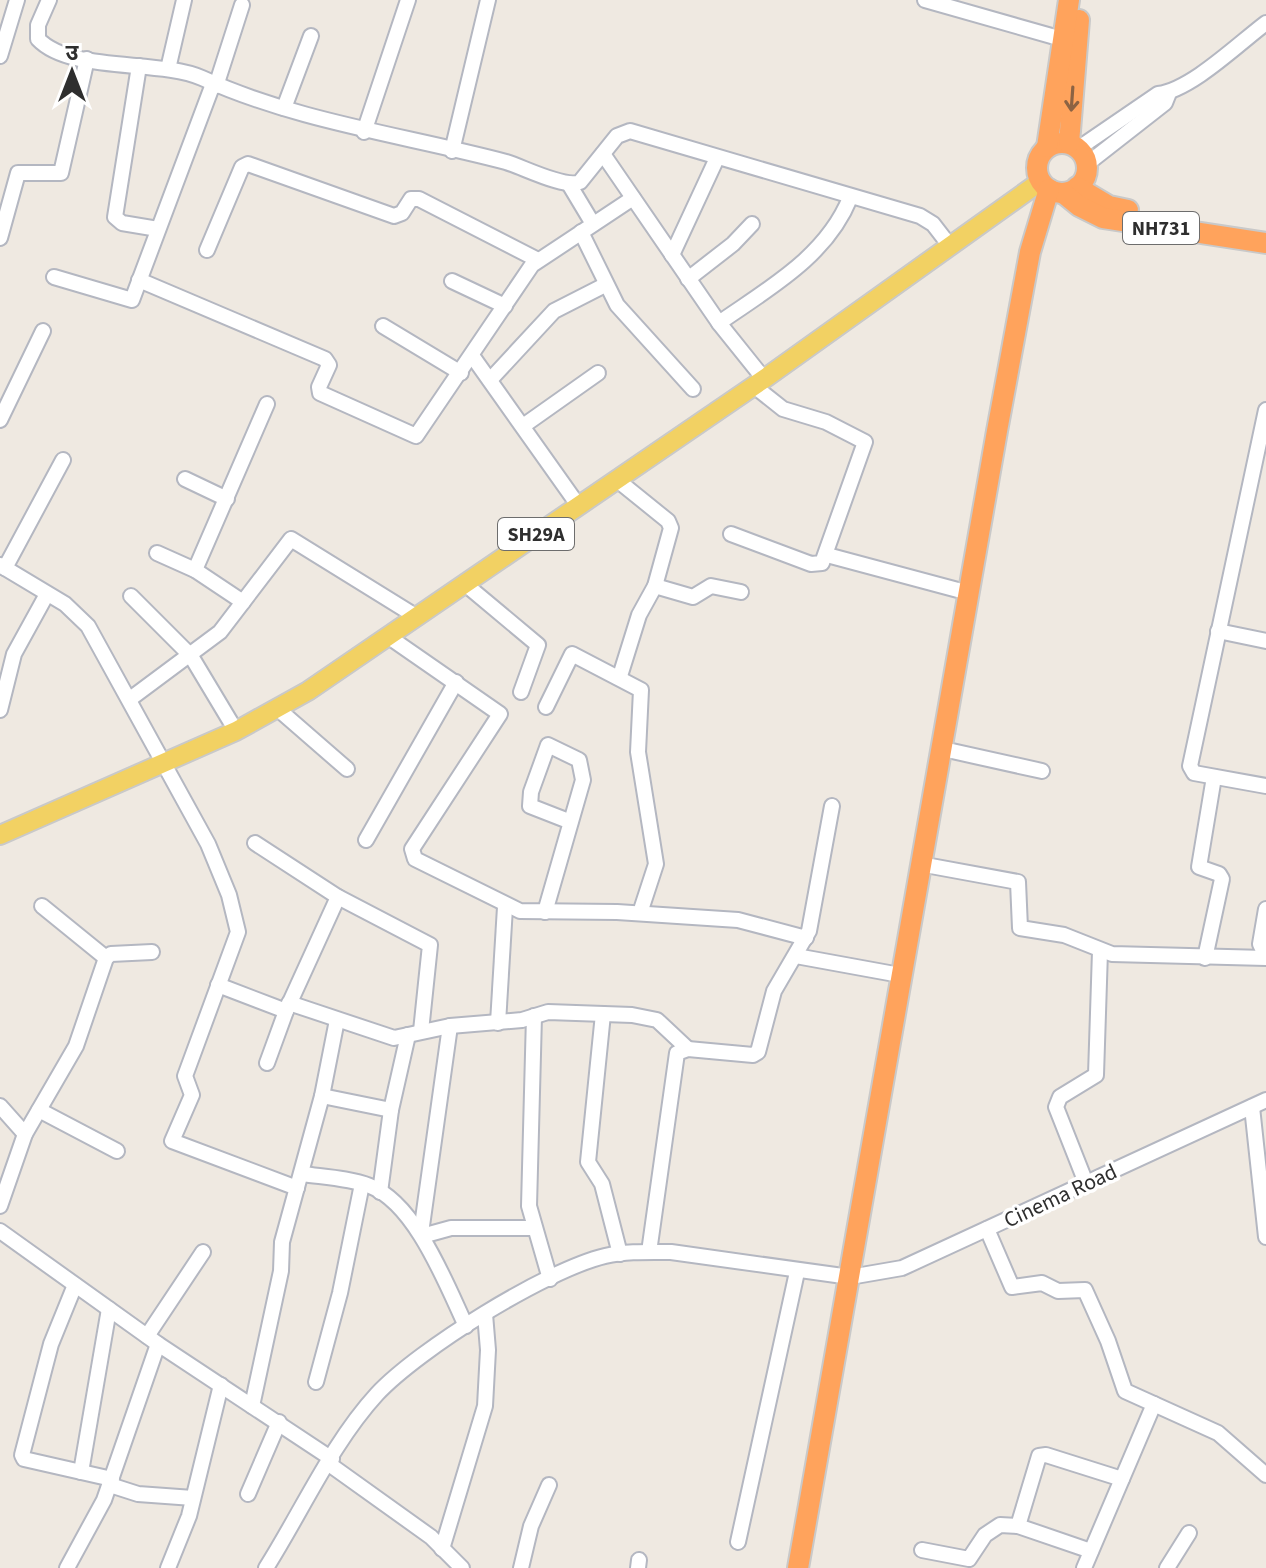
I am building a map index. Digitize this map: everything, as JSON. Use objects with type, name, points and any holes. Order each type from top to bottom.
[{"type":"highway","points":[[1058,188],[1038,160],[1047,147],[1069,0]]},
{"type":"highway","points":[[798,1568],[900,975],[1030,252],[1058,188],[1087,173],[1078,152],[1082,0]]},
{"type":"highway","points":[[1047,147],[1078,152]]},
{"type":"highway","name":"NH731","points":[[1058,188],[1118,208],[1266,234]]},
{"type":"highway","name":"NH731","points":[[1058,188],[1079,206],[1103,218],[1266,243]]},
{"type":"main road","name":"SH29A","points":[[0,835],[236,731],[278,709],[389,637],[950,246],[1058,188]]},
{"type":"street","points":[[0,56],[17,0]]},
{"type":"street","points":[[49,0],[38,25],[38,39],[46,46],[87,59],[168,69],[364,132],[509,163],[569,184],[578,184],[626,131],[924,218],[950,246]]},
{"type":"street","points":[[168,69],[184,0]]},
{"type":"street","points":[[364,132],[408,0]]},
{"type":"street","points":[[452,151],[488,0]]},
{"type":"street","points":[[925,0],[1062,39]]},
{"type":"street","points":[[54,277],[129,301],[242,5]]},
{"type":"street","points":[[1078,152],[1158,94],[1169,93],[1266,23]]},
{"type":"street","points":[[284,108],[311,36]]},
{"type":"street","points":[[0,238],[18,173],[61,173],[87,59]]},
{"type":"street","points":[[139,66],[115,217],[122,223],[158,229]]},
{"type":"street","points":[[603,154],[759,382],[783,409],[826,422],[865,440],[822,563],[811,564],[731,534]]},
{"type":"street","points":[[672,255],[717,158]]},
{"type":"street","points":[[207,250],[242,167],[248,164],[394,216],[402,213],[411,199],[419,199],[538,260]]},
{"type":"street","points":[[569,184],[605,285],[635,327],[693,389]]},
{"type":"street","points":[[139,280],[325,359],[329,365],[319,387],[320,393],[415,436],[538,260],[633,198]]},
{"type":"street","points":[[719,323],[811,255],[838,225],[850,198]]},
{"type":"street","points":[[688,279],[733,244],[752,224]]},
{"type":"street","points":[[452,281],[505,306]]},
{"type":"street","points":[[490,380],[554,311],[605,285]]},
{"type":"street","points":[[383,326],[461,373]]},
{"type":"street","points":[[0,420],[43,331]]},
{"type":"street","points":[[473,357],[578,505]]},
{"type":"street","points":[[523,426],[598,373]]},
{"type":"street","points":[[195,570],[267,404]]},
{"type":"street","points":[[1266,410],[1190,766],[1194,773],[1266,786]]},
{"type":"street","points":[[63,460],[2,566],[47,594],[88,626],[208,844],[232,904],[237,941],[185,1076],[192,1095],[172,1141],[300,1181],[362,1184],[380,1192],[421,1234],[466,1326]]},
{"type":"street","points":[[185,479],[227,499]]},
{"type":"street","points":[[616,479],[670,526],[655,586],[639,615],[620,676]]},
{"type":"street","points":[[130,699],[220,632],[285,543],[295,539],[417,617]]},
{"type":"street","points":[[157,553],[195,570],[243,602]]},
{"type":"street","points":[[827,555],[969,593]]},
{"type":"street","points":[[465,584],[538,645],[521,692]]},
{"type":"street","points":[[655,586],[690,596],[698,596],[711,586],[741,592]]},
{"type":"street","points":[[0,710],[14,654],[47,594]]},
{"type":"street","points":[[131,596],[191,656],[236,731]]},
{"type":"street","points":[[1218,631],[1266,641]]},
{"type":"street","points":[[389,637],[496,709],[499,716],[412,855],[505,907],[545,912],[640,913],[751,922],[806,938]]},
{"type":"street","points":[[546,707],[572,654],[620,676],[641,690],[638,752],[647,824],[656,860],[640,913]]},
{"type":"street","points":[[366,840],[456,682]]},
{"type":"street","points":[[278,709],[347,769]]},
{"type":"street","points":[[545,912],[571,822],[583,780],[583,767],[579,760],[548,745],[531,792],[530,806],[571,822]]},
{"type":"street","points":[[943,749],[1042,771]]},
{"type":"street","points":[[1205,958],[1222,879],[1219,874],[1199,867],[1214,777]]},
{"type":"street","points":[[649,1252],[675,1058],[680,1050],[688,1049],[757,1054],[774,991],[806,938],[832,806]]},
{"type":"street","points":[[255,843],[338,897],[430,945],[414,1033],[391,1110],[380,1192]]},
{"type":"street","points":[[920,864],[1018,882],[1020,928],[1064,935],[1100,951],[1205,958],[1266,958],[1260,944],[1266,909]]},
{"type":"street","points":[[267,1063],[287,1007],[338,897]]},
{"type":"street","points":[[42,906],[106,958]]},
{"type":"street","points":[[498,1023],[505,907]]},
{"type":"street","points":[[1086,1183],[1056,1107],[1060,1097],[1096,1075],[1100,951]]},
{"type":"street","points":[[0,1206],[25,1134],[76,1046],[106,958],[111,954],[152,952]]},
{"type":"street","points":[[796,956],[900,975]]},
{"type":"street","points":[[218,985],[388,1037],[450,1026],[498,1023],[557,1011],[657,1020],[688,1049]]},
{"type":"street","points":[[603,1014],[588,1162],[602,1184],[620,1254]]},
{"type":"street","points":[[534,1016],[528,1190],[533,1228],[550,1279]]},
{"type":"street","points":[[252,1406],[281,1271],[282,1242],[322,1096],[337,1020]]},
{"type":"street","points":[[421,1234],[450,1026]]},
{"type":"street","points":[[322,1096],[391,1110]]},
{"type":"street","points":[[1259,1103],[1266,1237]]},
{"type":"street","name":"Cinema Road","points":[[266,1568],[352,1425],[378,1393],[434,1347],[485,1314],[550,1279],[602,1257],[649,1252],[671,1252],[850,1277],[902,1268],[1259,1103]]},
{"type":"street","points":[[0,1106],[25,1134]]},
{"type":"street","points":[[39,1110],[117,1151]]},
{"type":"street","points":[[316,1382],[340,1293],[362,1184]]},
{"type":"street","points":[[421,1234],[451,1228],[533,1228]]},
{"type":"street","points":[[987,1229],[1012,1287],[1042,1283],[1058,1291],[1083,1288],[1108,1341],[1124,1389],[1218,1433],[1266,1475]]},
{"type":"street","points":[[0,1231],[152,1340],[279,1422],[462,1568]]},
{"type":"street","points":[[67,1568],[111,1482],[152,1340],[203,1252]]},
{"type":"street","points":[[738,1542],[797,1272]]},
{"type":"street","points":[[75,1285],[51,1344],[22,1455],[24,1459],[81,1472],[138,1494],[193,1498]]},
{"type":"street","points":[[81,1472],[109,1309]]},
{"type":"street","points":[[442,1549],[485,1406],[488,1350],[485,1314]]},
{"type":"street","points":[[168,1568],[193,1498],[221,1385]]},
{"type":"street","points":[[1084,1568],[1154,1404]]},
{"type":"street","points":[[248,1494],[279,1422]]},
{"type":"street","points":[[1018,1526],[1039,1456],[1046,1455],[1122,1479]]},
{"type":"street","points":[[521,1568],[531,1526],[549,1485]]},
{"type":"street","points":[[922,1550],[969,1559],[989,1530],[1000,1525],[1018,1526],[1091,1551]]},
{"type":"street","points":[[1167,1568],[1189,1533]]}]
